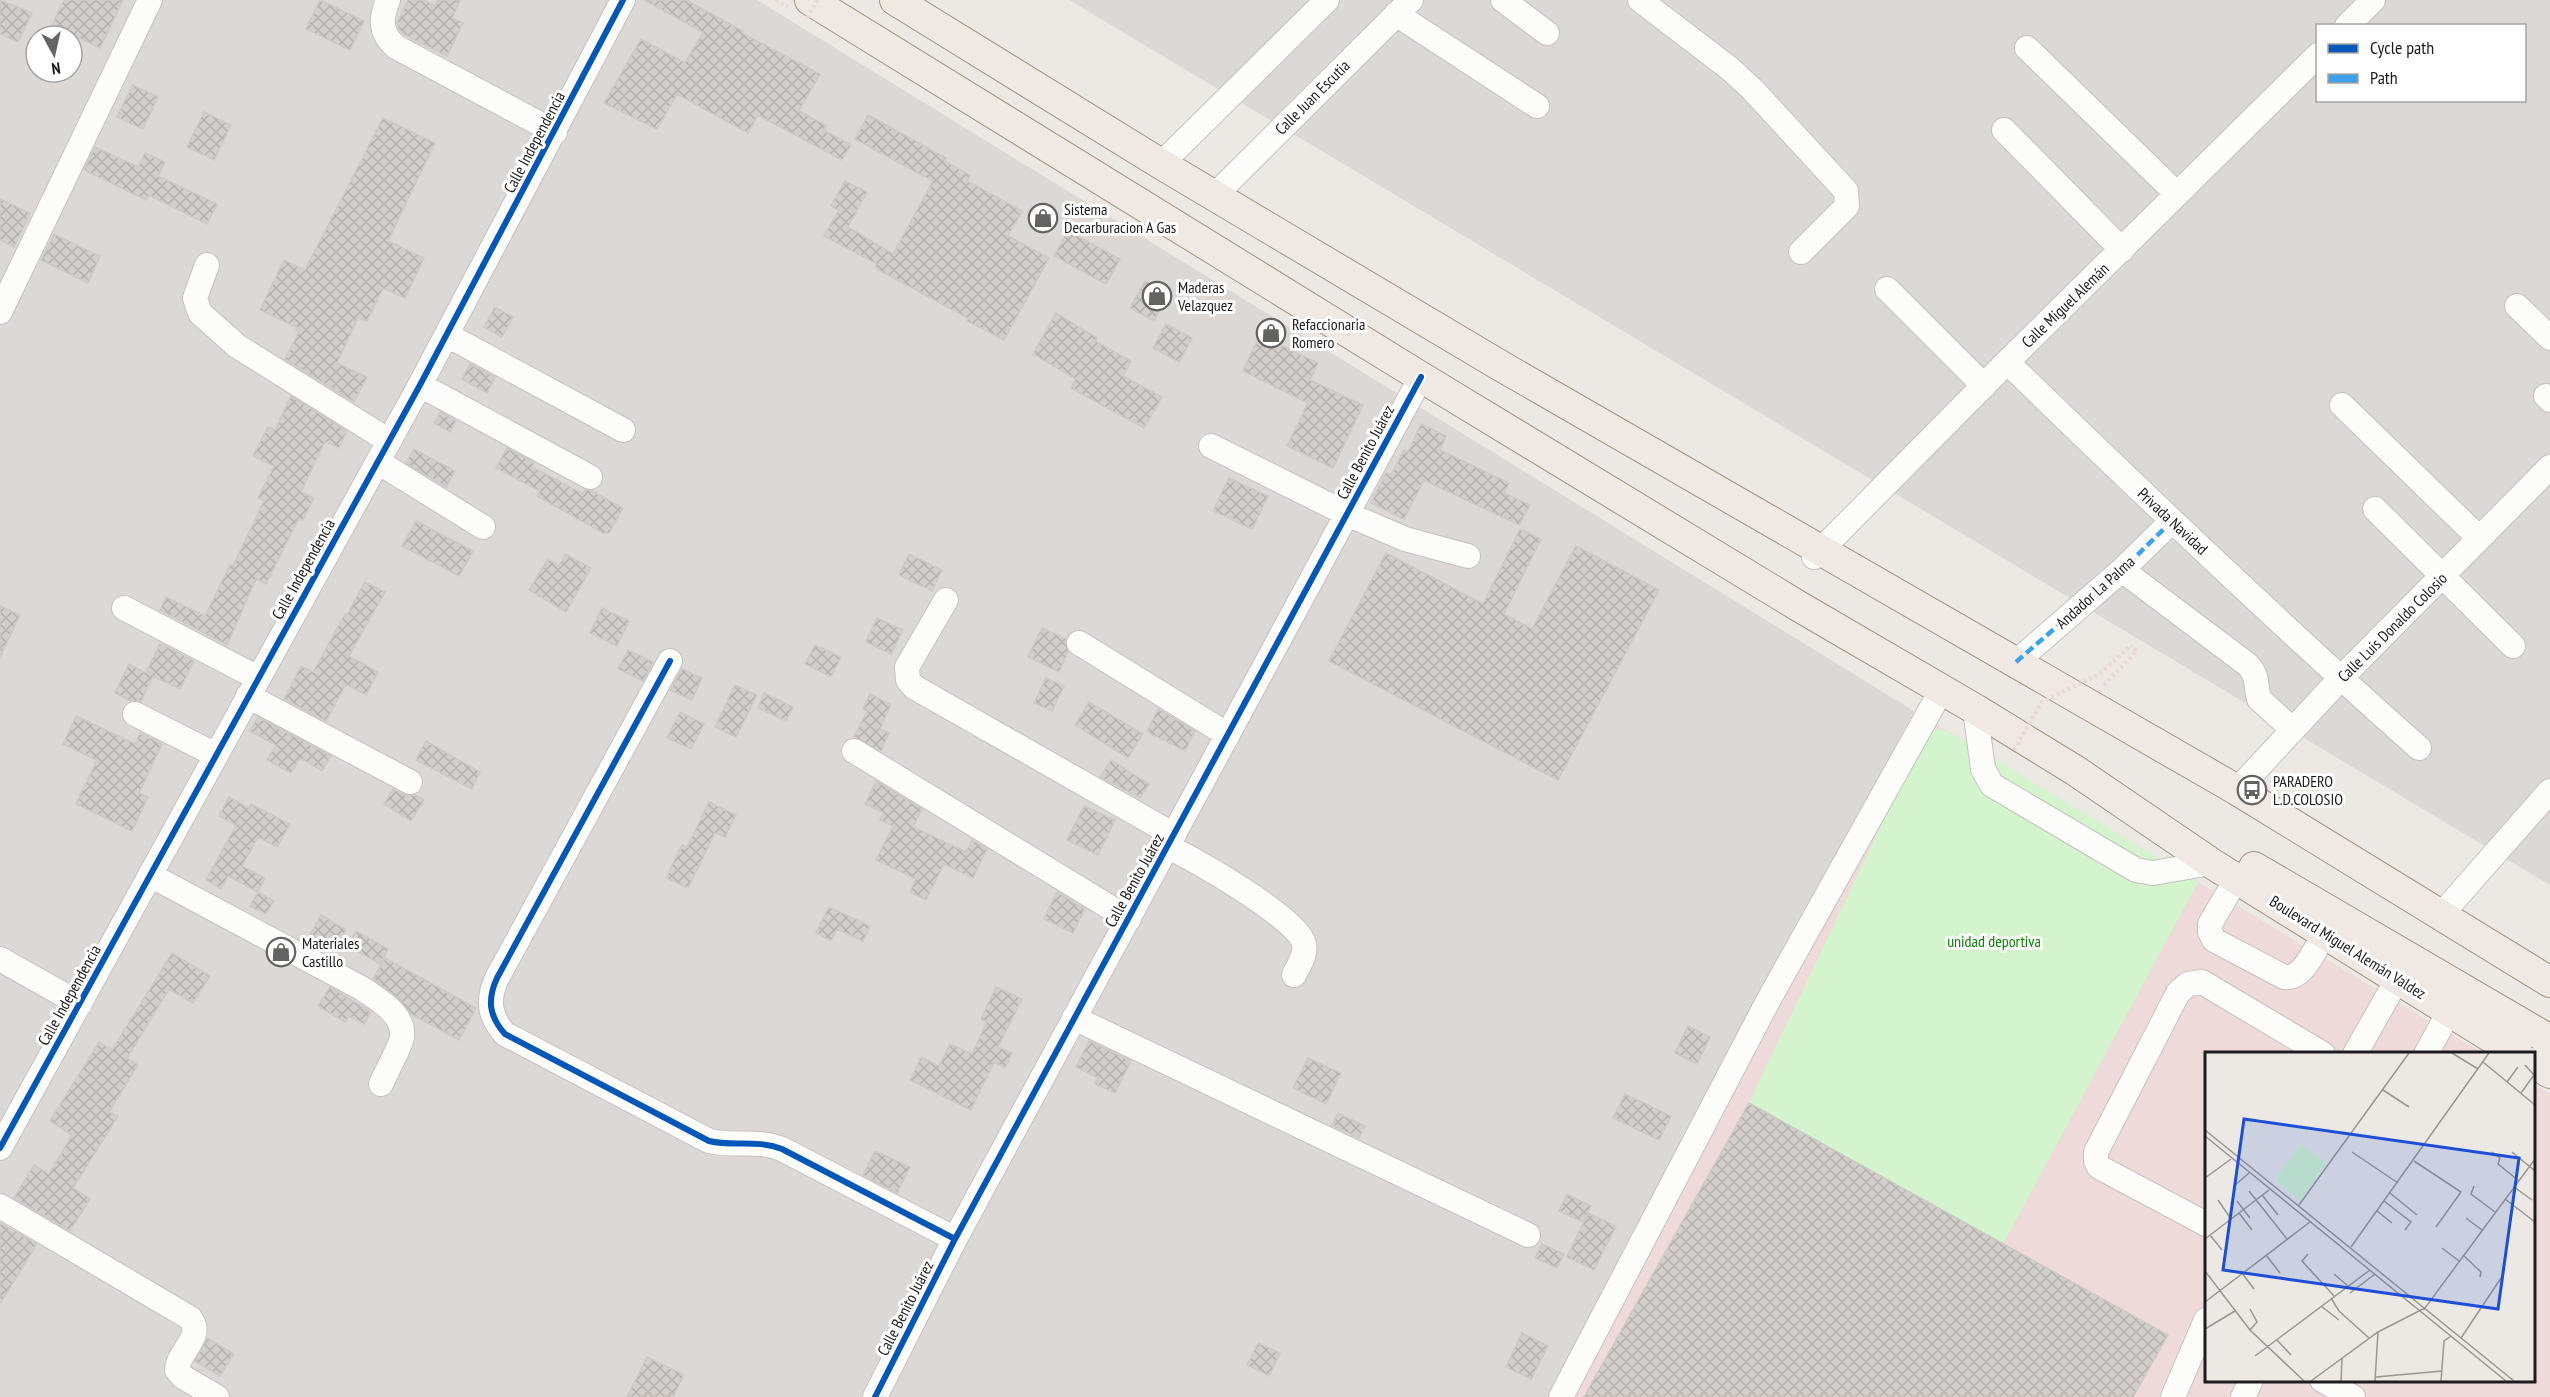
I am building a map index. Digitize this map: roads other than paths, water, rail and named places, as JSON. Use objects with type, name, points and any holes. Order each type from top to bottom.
[{"type":"main road","points":[[895,0],[1161,164],[1511,372],[1810,548],[2016,662],[2237,790],[2550,982]]},
{"type":"main road","name":"Boulevard Miguel Alemán Valdez","points":[[809,9],[1790,601],[1975,709],[2076,771],[2211,862],[2251,875],[2325,933],[2450,1010],[2487,1045],[2508,1052]]},
{"type":"main road","points":[[1810,548],[1848,582],[1970,653],[2550,1003]]},
{"type":"main road","points":[[2178,841],[2213,848],[2523,1052]]},
{"type":"street","points":[[0,312],[150,0]]},
{"type":"street","points":[[388,0],[382,16],[383,30],[386,39],[396,47],[555,132]]},
{"type":"street","name":"Calle Independencia","points":[[4,1133],[80,1004],[420,386],[623,0]]},
{"type":"street","points":[[1161,164],[1327,0]]},
{"type":"street","points":[[1503,0],[1547,33]]},
{"type":"street","points":[[1640,0],[1729,68],[1752,89],[1846,191],[1847,206],[1801,252]]},
{"type":"street","points":[[2349,24],[2373,0]]},
{"type":"street","points":[[1404,7],[1537,106]]},
{"type":"street","name":"Calle Juan Escutia","points":[[1215,195],[1404,7]]},
{"type":"street","points":[[2027,48],[2177,194]]},
{"type":"street","name":"Calle Miguel Alemán","points":[[1810,548],[1983,386],[2316,57]]},
{"type":"street","points":[[2004,130],[2122,250]]},
{"type":"street","points":[[207,265],[195,298],[200,314],[237,346],[389,441]]},
{"type":"street","points":[[1887,289],[1983,386]]},
{"type":"street","points":[[2517,306],[2550,338]]},
{"type":"street","points":[[447,335],[623,430]]},
{"type":"street","name":"Privada Navidad","points":[[2007,362],[2340,679],[2419,748]]},
{"type":"street","name":"Calle Benito Juárez","points":[[875,1397],[955,1239],[1421,377]]},
{"type":"street","points":[[420,386],[590,477]]},
{"type":"street","points":[[2342,405],[2479,538]]},
{"type":"street","points":[[1211,446],[1347,514],[1405,539],[1468,556]]},
{"type":"street","points":[[378,462],[483,527]]},
{"type":"street","name":"Calle Luis Donaldo Colosio","points":[[2237,790],[2340,679],[2479,538],[2547,477]]},
{"type":"street","points":[[2375,509],[2512,646]]},
{"type":"street","name":"Andador La Palma","points":[[2016,662],[2122,570],[2172,521]]},
{"type":"street","points":[[2122,570],[2248,665],[2255,672],[2258,680],[2259,699],[2293,730]]},
{"type":"street","points":[[946,600],[907,667],[908,680],[914,687],[1171,841],[1187,855],[1275,911],[1303,940],[1305,953],[1294,975]]},
{"type":"street","points":[[124,608],[410,782]]},
{"type":"street","points":[[1078,643],[1228,735]]},
{"type":"street","points":[[670,661],[497,978],[491,991],[490,1006],[496,1025],[505,1034],[709,1141],[720,1144],[761,1143],[775,1146],[955,1239]]},
{"type":"street","points":[[1561,1397],[1768,1001],[1942,689]]},
{"type":"street","points":[[1975,709],[1983,769],[1992,785],[2136,870],[2153,873],[2211,862]]},
{"type":"street","points":[[135,714],[216,755]]},
{"type":"street","points":[[854,751],[1129,918]]},
{"type":"street","points":[[2440,916],[2550,791]]},
{"type":"street","points":[[150,875],[363,989],[392,1010],[402,1037],[381,1084]]},
{"type":"street","points":[[2251,875],[2210,924],[2210,933],[2214,940],[2290,978],[2300,973],[2325,933]]},
{"type":"street","points":[[0,959],[80,1004]]},
{"type":"street","points":[[2356,1052],[2398,978]]},
{"type":"street","points":[[2205,1223],[2100,1167],[2096,1161],[2096,1152],[2178,993],[2188,984],[2202,982],[2321,1052]]},
{"type":"street","points":[[2427,1052],[2450,1010]]},
{"type":"street","points":[[1074,1018],[1528,1235]]},
{"type":"street","points":[[0,1206],[190,1318],[195,1326],[195,1336],[179,1359],[177,1370],[183,1377],[217,1397]]},
{"type":"street","points":[[2173,1397],[2205,1322]]},
{"type":"street","points":[[2243,1397],[2251,1382]]},
{"type":"street","points":[[2326,1382],[2353,1397]]},
{"type":"place","name":"Sistema Decarburacion A Gas","points":[[1043,218]]},
{"type":"place","name":"Maderas Velazquez","points":[[1157,296]]},
{"type":"place","name":"Refaccionaria Romero","points":[[1271,333]]},
{"type":"place","name":"PARADERO L.D.COLOSIO","points":[[2252,790]]},
{"type":"place","name":"Materiales Castillo","points":[[281,952]]},
{"type":"park label","name":"unidad deportiva","points":[[1994,941]]}]
